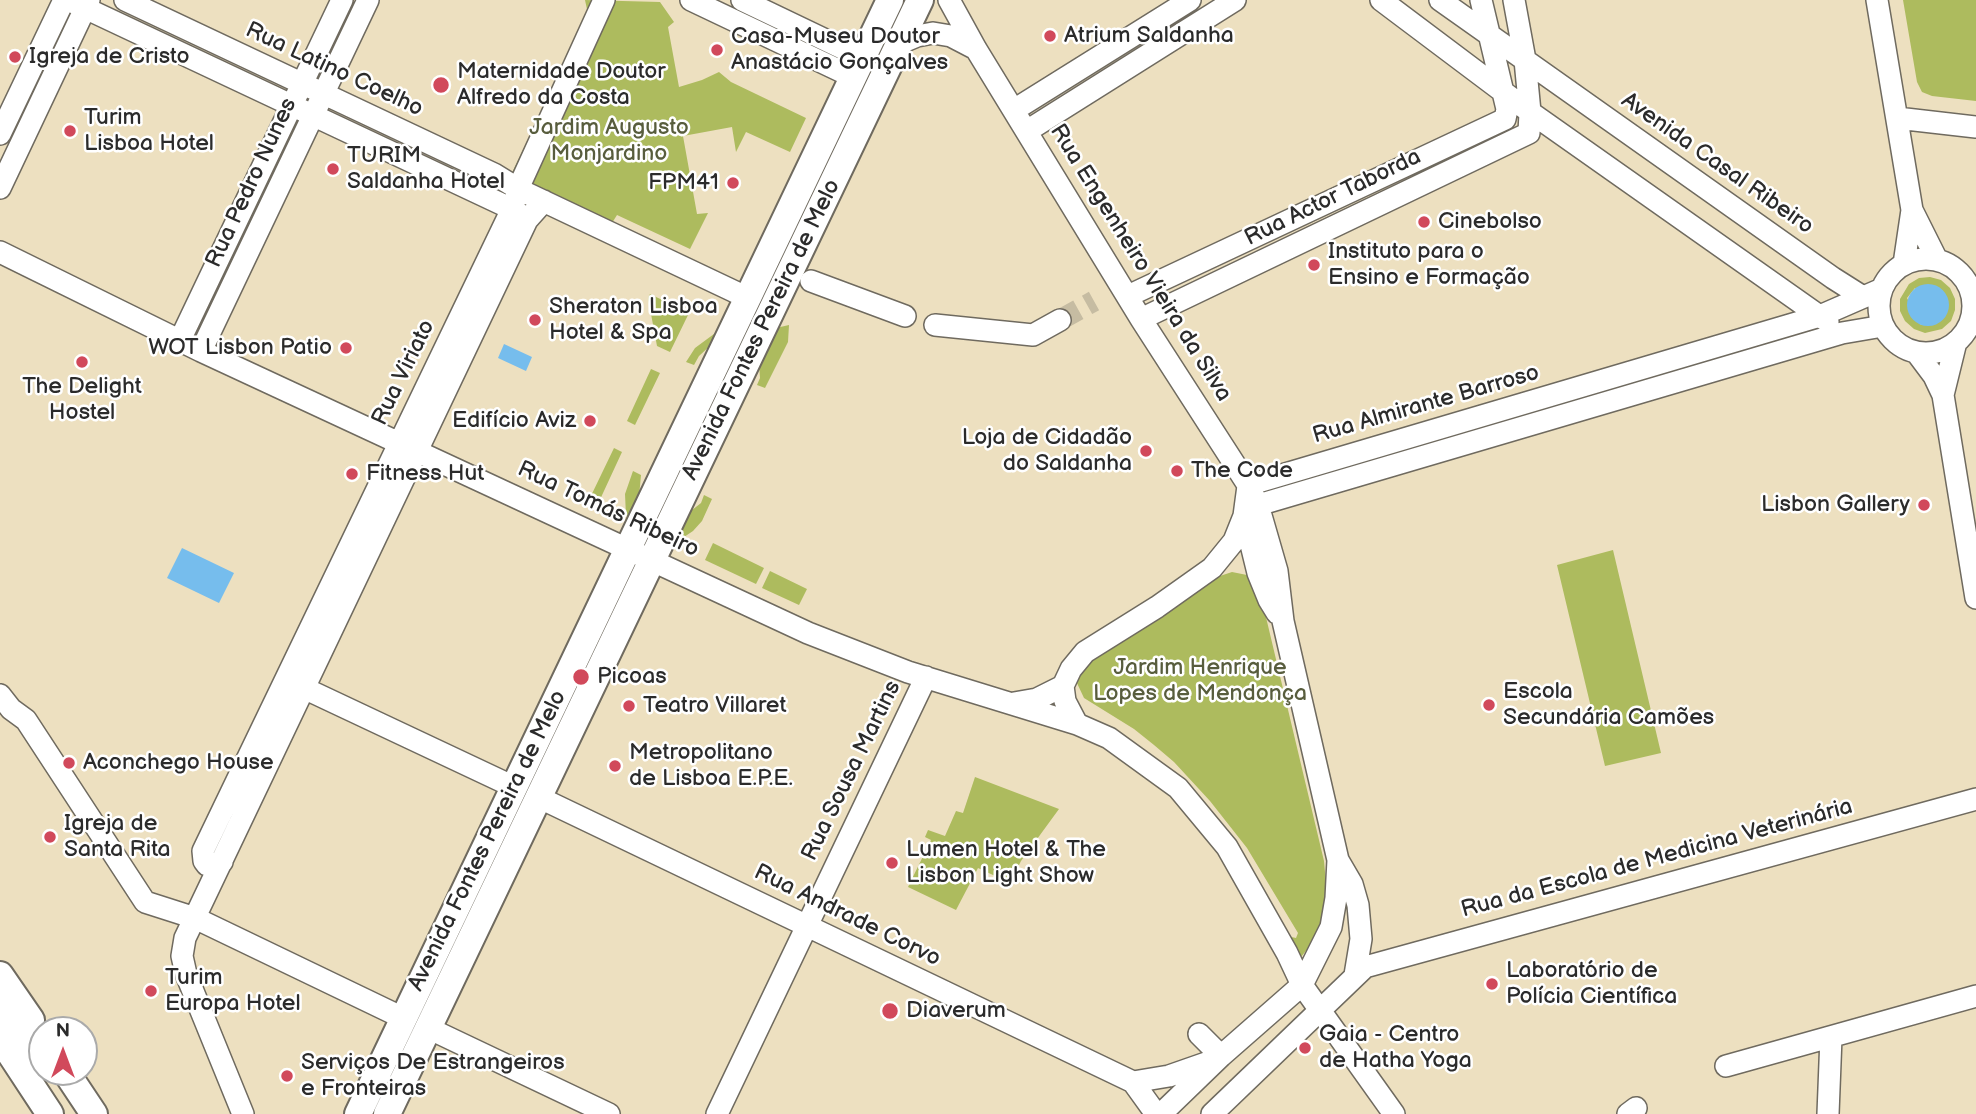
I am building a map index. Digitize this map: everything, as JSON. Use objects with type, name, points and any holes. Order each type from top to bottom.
[{"type":"main road","name":"Avenida Fontes Pereira de Melo","points":[[358,1114],[890,0]]},
{"type":"main road","name":"Avenida Fontes Pereira de Melo","points":[[387,1114],[920,0]]},
{"type":"main road","points":[[0,975],[28,1016]]},
{"type":"main road","points":[[0,1005],[28,1047]]},
{"type":"main road","points":[[0,1038],[50,1114]]},
{"type":"main road","points":[[54,1086],[72,1114]]},
{"type":"main road","points":[[75,1086],[94,1114]]},
{"type":"street","name":"Rua Latino Coelho","points":[[125,0],[494,174],[520,206]]},
{"type":"street","name":"Rua Pedro Nunes","points":[[201,351],[368,0]]},
{"type":"street","name":"Rua Viriato","points":[[243,1114],[184,966],[182,949],[222,862],[295,684],[520,206],[522,180],[604,0]]},
{"type":"street","points":[[691,0],[858,67]]},
{"type":"street","points":[[742,0],[858,67]]},
{"type":"street","name":"Rua Engenheiro Vieira da Silva","points":[[949,0],[976,49],[1141,319],[1248,485]]},
{"type":"street","points":[[1027,131],[1235,0]]},
{"type":"street","points":[[1381,0],[1530,111],[1842,333]]},
{"type":"street","name":"Avenida Casal Ribeiro","points":[[1440,0],[1833,278],[1872,293]]},
{"type":"street","points":[[1481,0],[1502,90]]},
{"type":"street","points":[[1514,0],[1525,60],[1530,111]]},
{"type":"street","points":[[1877,0],[1912,210],[1937,260]]},
{"type":"street","name":"Rua Latino Coelho","points":[[77,2],[313,115],[520,206],[544,201],[748,298]]},
{"type":"street","points":[[0,134],[77,2]]},
{"type":"street","points":[[0,188],[77,2]]},
{"type":"street","points":[[1185,4],[1206,19]]},
{"type":"street","points":[[1185,4],[1186,31]]},
{"type":"street","points":[[1014,110],[1185,4]]},
{"type":"street","name":"Rua Pedro Nunes","points":[[180,340],[338,7]]},
{"type":"street","points":[[338,7],[356,24]]},
{"type":"street","points":[[898,44],[933,33],[951,36],[976,49]]},
{"type":"street","name":"Rua Actor Taborda","points":[[1128,296],[1499,123],[1507,113],[1502,90]]},
{"type":"street","name":"Rua Actor Taborda","points":[[1141,319],[1529,133],[1530,111]]},
{"type":"street","points":[[1897,118],[1976,127]]},
{"type":"street","points":[[1904,264],[1912,210]]},
{"type":"street","name":"Rua Tomás Ribeiro","points":[[0,252],[201,351],[808,633],[926,677],[1077,724],[1109,738],[1178,788],[1227,847],[1287,953],[1302,985],[1394,1114]]},
{"type":"street","points":[[1917,260],[1937,260],[1969,278],[1974,317],[1956,342],[1944,349],[1916,352],[1891,338],[1884,326],[1879,302],[1872,293],[1904,264],[1917,260]]},
{"type":"street","points":[[811,281],[905,316]]},
{"type":"street","name":"Rua Almirante Barroso","points":[[1248,485],[1819,316],[1872,293]]},
{"type":"street","points":[[935,325],[1032,335],[1060,320]]},
{"type":"street","name":"Rua Almirante Barroso","points":[[1251,511],[1842,333],[1884,326]]},
{"type":"street","points":[[1942,395],[1956,342]]},
{"type":"street","points":[[1916,352],[1934,376],[1942,395],[1976,598]]},
{"type":"street","points":[[1618,376],[1625,397]]},
{"type":"street","name":"Rua Viriato","points":[[295,684],[314,603],[409,446]]},
{"type":"street","points":[[1248,485],[1258,573]]},
{"type":"street","points":[[1077,724],[1065,701],[1063,686],[1071,669],[1084,652],[1157,607],[1212,568],[1234,541],[1251,511]]},
{"type":"street","points":[[1219,1057],[1169,1076],[1133,1082],[1158,1114],[1302,985],[1331,927],[1336,898],[1338,860],[1282,612],[1278,571],[1251,511]]},
{"type":"street","points":[[1212,568],[1241,566],[1258,573],[1266,579],[1282,612]]},
{"type":"street","name":"Rua Sousa Martins","points":[[718,1114],[926,677]]},
{"type":"street","points":[[295,684],[514,788]]},
{"type":"street","points":[[1012,704],[1037,699],[1063,686]]},
{"type":"street","points":[[0,695],[11,709],[26,720],[145,902],[195,918],[403,1018]]},
{"type":"street","name":"Rua Andrade Corvo","points":[[538,797],[1133,1082]]},
{"type":"street","name":"Rua da Escola de Medicina Veterinária","points":[[1212,1114],[1355,975],[1377,963],[1976,799]]},
{"type":"street","points":[[1338,860],[1352,884],[1358,905],[1361,939],[1355,975]]},
{"type":"street","points":[[1726,1066],[1976,996]]},
{"type":"street","points":[[428,1028],[609,1114]]},
{"type":"street","points":[[1199,1034],[1219,1057]]},
{"type":"street","points":[[1828,1114],[1831,1037]]},
{"type":"green space","name":"Jardim Augusto Monjardino","points":[[585,0],[660,2],[674,22],[668,27],[679,87],[719,72],[731,82],[806,118],[790,152],[746,132],[736,152],[732,127],[683,136],[697,214],[708,213],[690,249],[617,215],[612,223],[509,179],[588,14]]},
{"type":"green space","points":[[1903,0],[1976,0],[1976,101],[1932,96],[1922,92],[1917,82]]},
{"type":"green space","points":[[897,12],[900,12],[782,258]]},
{"type":"green space","points":[[1919,278],[1941,280],[1950,288],[1955,299],[1951,321],[1942,329],[1925,333],[1914,329],[1905,321],[1900,311],[1900,299],[1909,284]],"holes":[[[1915,288],[1934,324],[1921,325],[1907,298]]]},
{"type":"green space","points":[[650,294],[689,313],[670,352],[657,346],[648,298]]},
{"type":"green space","points":[[789,325],[788,342],[765,388],[757,385],[760,378],[759,364],[776,328]]},
{"type":"green space","points":[[718,331],[712,344],[694,365],[686,362],[695,348]]},
{"type":"green space","points":[[651,369],[660,373],[635,425],[627,421]]},
{"type":"green space","points":[[614,448],[622,452],[597,506],[588,502]]},
{"type":"green space","points":[[633,471],[641,475],[639,497],[628,517],[625,494]]},
{"type":"green space","points":[[704,495],[712,499],[702,521],[693,531],[678,541],[675,540],[687,514],[701,503]]},
{"type":"green space","points":[[713,543],[764,568],[756,584],[705,560]]},
{"type":"green space","points":[[1613,550],[1661,753],[1605,766],[1557,565]]},
{"type":"green space","points":[[770,571],[807,589],[799,605],[762,588]]},
{"type":"green space","name":"Jardim Henrique Lopes de Mendonça","points":[[1232,572],[1247,575],[1260,592],[1324,861],[1327,894],[1325,910],[1313,942],[1301,957],[1287,936],[1296,938],[1298,933],[1247,848],[1210,801],[1174,762],[1154,745],[1134,729],[1084,698],[1076,681],[1079,668],[1217,577]]},
{"type":"green space","points":[[975,777],[1059,809],[1021,861],[1010,883],[978,868],[956,910],[908,887],[931,840],[925,837],[928,830],[945,836],[956,811],[963,813]]},
{"type":"water","points":[[1928,284],[1943,290],[1949,305],[1943,320],[1928,326],[1913,320],[1907,305],[1913,290]]},
{"type":"water","points":[[504,344],[532,357],[526,371],[498,358]]},
{"type":"water","points":[[182,548],[234,573],[219,603],[167,578]]},
{"type":"tunnel","points":[[1060,320],[1094,301]]},
{"type":"place","name":"Atrium Saldanha","points":[[1050,36]]},
{"type":"place","name":"Casa-Museu Doutor Anastácio Gonçalves","points":[[717,50]]},
{"type":"place","name":"Igreja de Cristo","points":[[15,57]]},
{"type":"place","name":"Maternidade Doutor Alfredo da Costa","points":[[441,85]]},
{"type":"place","name":"Turim Lisboa Hotel","points":[[70,131]]},
{"type":"place","name":"TURIM Saldanha Hotel","points":[[333,169]]},
{"type":"place","name":"FPM41","points":[[733,183]]},
{"type":"place","name":"Cinebolso","points":[[1424,222]]},
{"type":"place","name":"Instituto para o Ensino e Formação","points":[[1314,265]]},
{"type":"place","name":"Sheraton Lisboa Hotel & Spa","points":[[535,320]]},
{"type":"place","name":"WOT Lisbon Patio","points":[[346,348]]},
{"type":"place","name":"The Delight Hostel","points":[[82,362]]},
{"type":"place","name":"Edifício Aviz","points":[[590,421]]},
{"type":"place","name":"Loja de Cidadão do Saldanha","points":[[1146,451]]},
{"type":"place","name":"The Code","points":[[1177,471]]},
{"type":"place","name":"Fitness Hut","points":[[352,474]]},
{"type":"place","name":"Lisbon Gallery","points":[[1924,505]]},
{"type":"place","name":"Picoas","points":[[581,677]]},
{"type":"place","name":"Escola Secundária Camões","points":[[1489,705]]},
{"type":"place","name":"Teatro Villaret","points":[[629,706]]},
{"type":"place","name":"Aconchego House","points":[[69,763]]},
{"type":"place","name":"Metropolitano de Lisboa E.P.E.","points":[[615,766]]},
{"type":"place","name":"Igreja de Santa Rita","points":[[50,837]]},
{"type":"place","name":"Lumen Hotel & The Lisbon Light Show","points":[[892,863]]},
{"type":"place","name":"Laboratório de Polícia Científica","points":[[1492,984]]},
{"type":"place","name":"Turim Europa Hotel","points":[[151,991]]},
{"type":"place","name":"Diaverum","points":[[890,1011]]},
{"type":"place","name":"Gaia - Centro de Hatha Yoga","points":[[1305,1048]]},
{"type":"place","name":"Serviços De Estrangeiros e Fronteiras","points":[[287,1076]]}]
